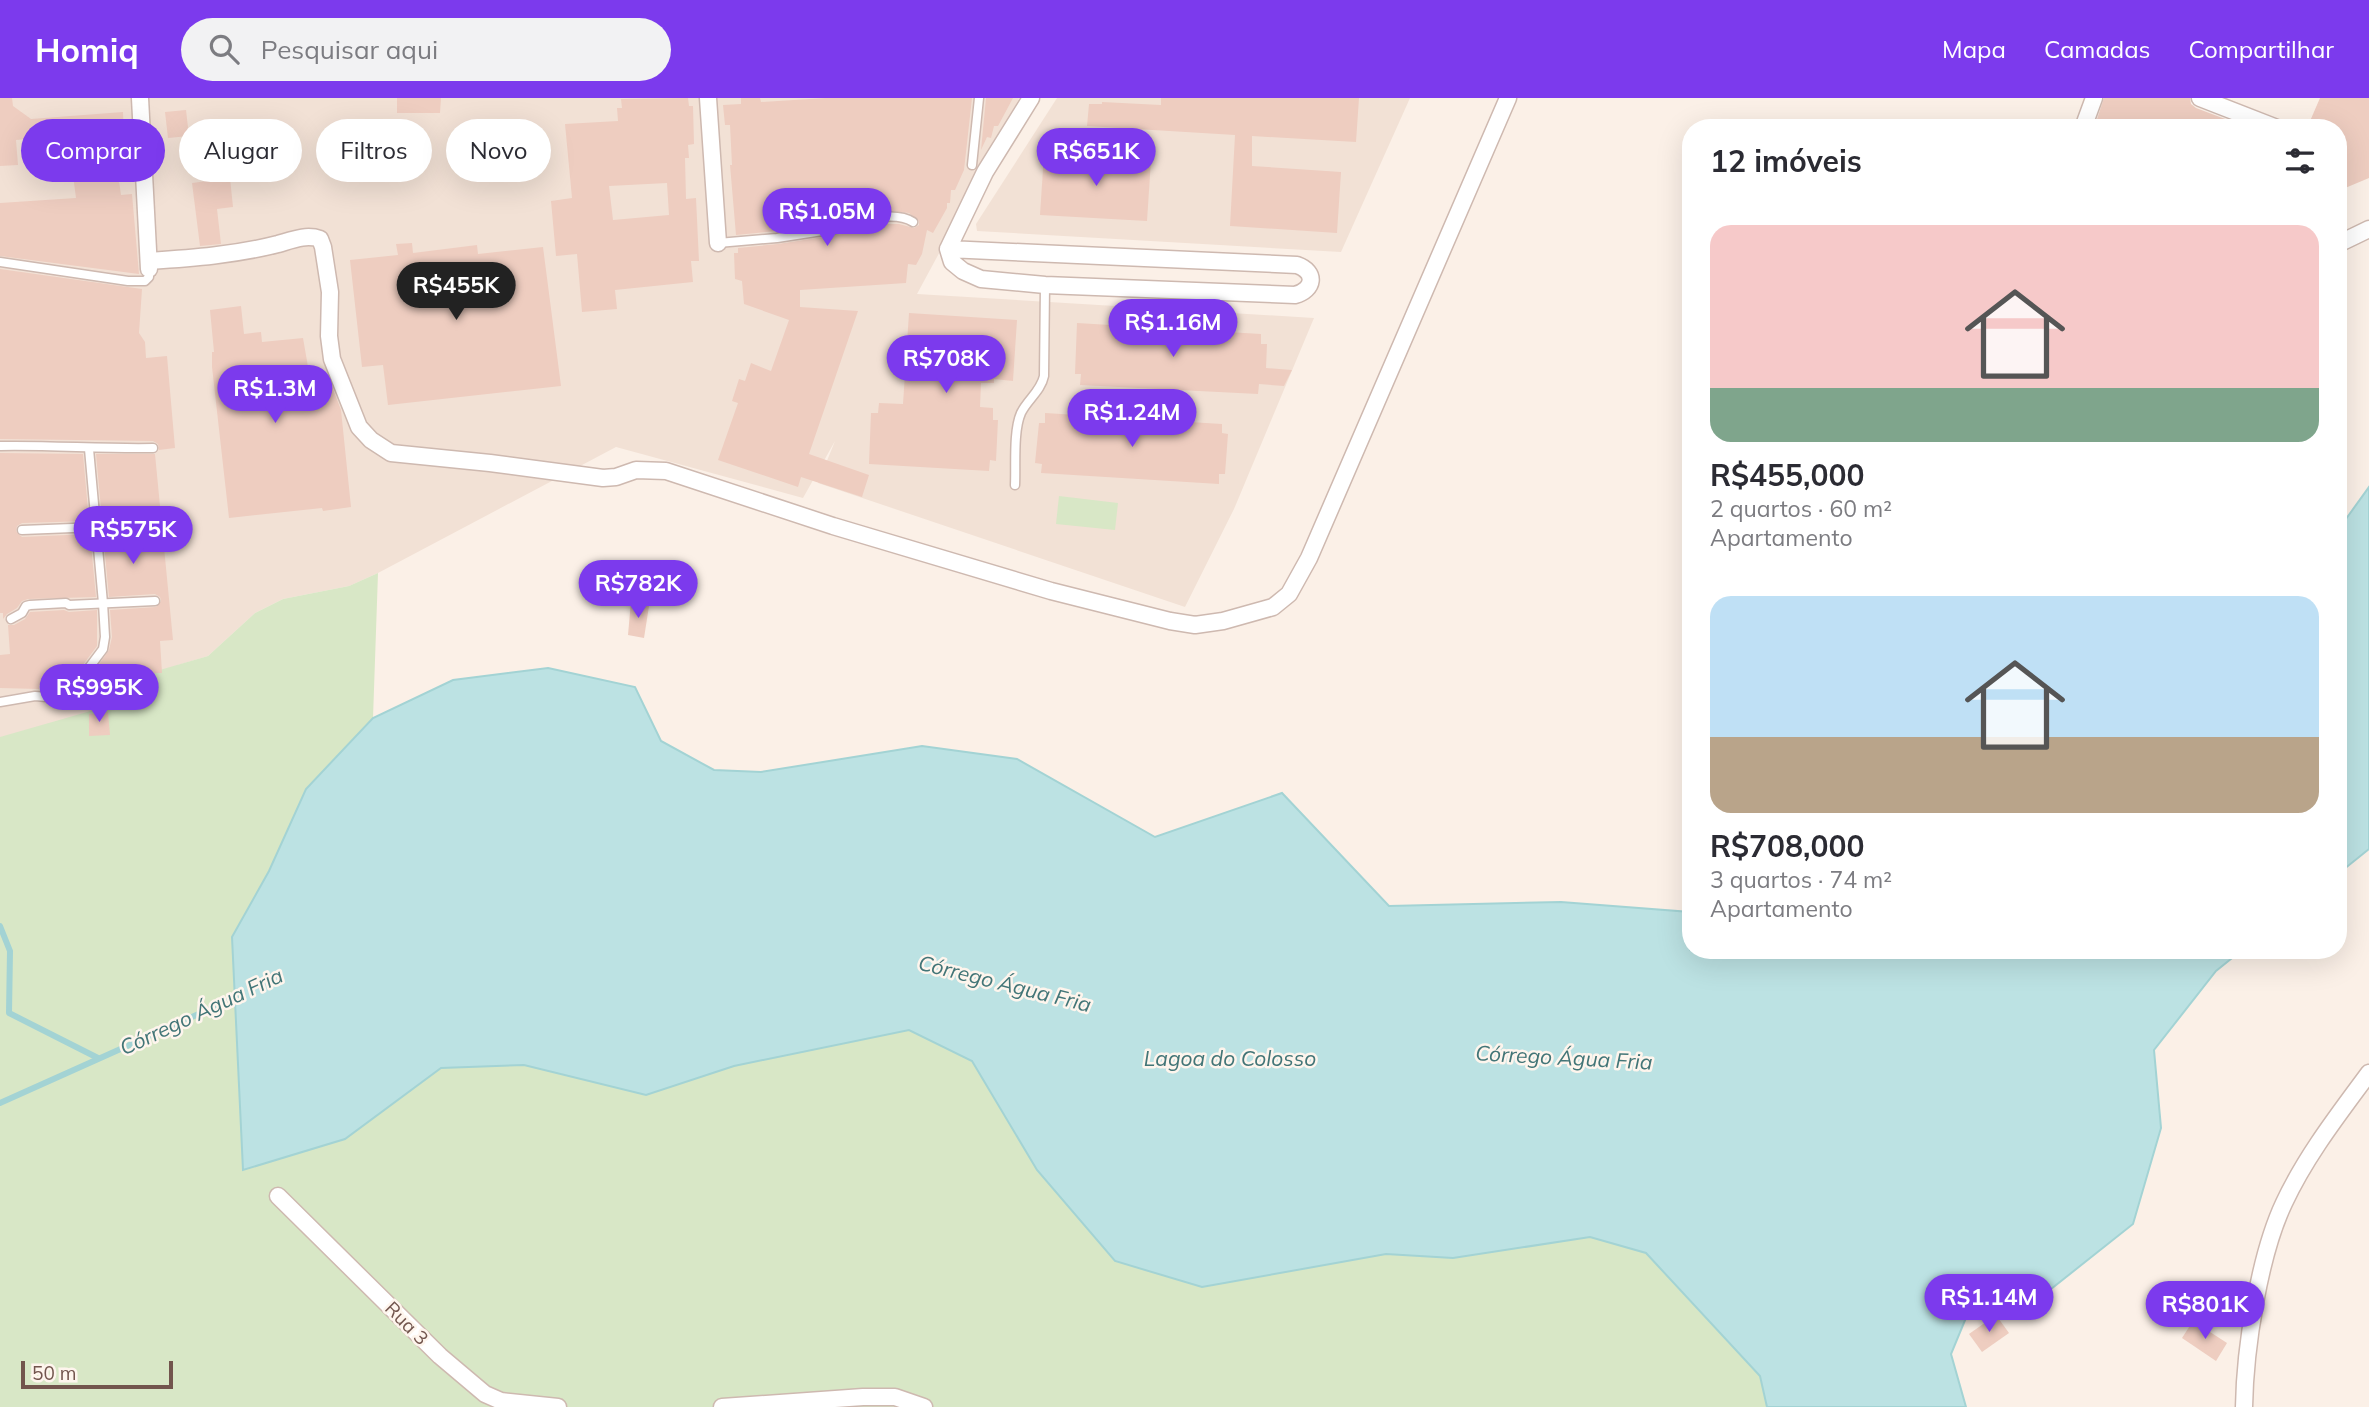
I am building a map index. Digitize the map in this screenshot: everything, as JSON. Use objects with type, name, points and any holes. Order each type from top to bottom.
[{"type":"street","points":[[140,98],[149,265],[251,251],[302,238],[320,239],[330,292],[329,336],[332,359],[359,426],[371,440],[391,453],[603,478],[636,470],[666,471],[833,526],[1051,591],[1195,625],[1223,621],[1273,607],[1289,594],[1331,509],[1508,98]]},
{"type":"street","points":[[708,98],[718,243]]},
{"type":"street","points":[[948,249],[1297,265],[1306,268],[1311,276],[1310,286],[1305,292],[1295,295],[1045,285],[981,279],[963,271],[952,262],[948,249],[978,169],[1031,98]]},
{"type":"street","points":[[2086,119],[2094,98]]},
{"type":"street","points":[[2200,98],[2254,119]]},
{"type":"street","points":[[2347,240],[2369,229]]},
{"type":"street","points":[[2244,1407],[2251,1329],[2271,1233],[2318,1141],[2369,1073]]},
{"type":"street","name":"Rua 3","points":[[278,1196],[440,1356],[485,1394],[501,1401],[558,1407]]},
{"type":"street","points":[[722,1407],[863,1397],[895,1398],[924,1407]]},
{"type":"lane","points":[[978,169],[979,98]]},
{"type":"lane","points":[[718,243],[777,238],[855,226],[863,220],[906,218],[913,222]]},
{"type":"lane","points":[[0,262],[128,281],[145,281],[149,277],[149,265]]},
{"type":"lane","points":[[1015,485],[1021,414],[1044,376],[1045,285]]},
{"type":"lane","points":[[0,446],[153,448]]},
{"type":"lane","points":[[0,702],[35,696],[58,698],[69,693],[103,649],[103,603],[89,449]]},
{"type":"lane","points":[[22,530],[149,525]]},
{"type":"lane","points":[[11,619],[30,605],[155,601]]},
{"type":"shaded area","points":[[0,98],[1019,98],[989,167],[917,294],[1314,318],[1234,509],[1185,607],[818,483],[835,441],[803,498],[616,447],[378,573],[349,586],[283,599],[255,613],[208,656],[178,665],[199,865],[0,760]]},
{"type":"shaded area","points":[[1057,98],[1410,98],[1341,252],[977,231],[976,224]]},
{"type":"green space","points":[[1059,496],[1118,503],[1115,530],[1056,524]]},
{"type":"green space","points":[[378,573],[373,718],[306,789],[269,871],[232,937],[345,1139],[441,1068],[524,1065],[646,1095],[734,1066],[909,1029],[972,1061],[1037,1170],[1386,1254],[1453,1258],[1590,1237],[1646,1253],[1760,1376],[1767,1407],[0,1407],[0,737],[94,710],[123,696],[146,674],[208,656],[255,613],[283,599],[349,586]]},
{"type":"water","points":[[2369,487],[2369,849],[2347,867],[2347,518]]},
{"type":"water","name":"Lagoa do Colosso","points":[[548,668],[635,687],[661,741],[714,770],[761,772],[922,746],[1017,759],[1155,837],[1282,793],[1389,906],[1561,902],[1682,911],[1682,959],[2231,959],[2216,971],[2154,1050],[2161,1128],[2133,1224],[2051,1289],[1975,1296],[1951,1354],[1966,1407],[1767,1407],[1760,1376],[1646,1253],[1590,1237],[1453,1258],[1386,1254],[1202,1287],[1115,1261],[1037,1170],[972,1061],[909,1030],[734,1066],[646,1095],[524,1065],[441,1068],[345,1139],[243,1170],[232,937],[269,871],[306,789],[373,718],[453,680]]},
{"type":"building","points":[[0,98],[12,98],[13,106],[31,119],[21,119],[21,140],[16,140],[18,165],[0,166]]},
{"type":"building","points":[[397,98],[441,98],[440,113],[397,113]]},
{"type":"building","points":[[688,98],[689,106],[693,106],[694,144],[688,145],[689,158],[685,158],[686,199],[696,198],[699,261],[691,261],[693,282],[615,290],[617,309],[582,312],[577,254],[556,256],[551,201],[572,198],[565,124],[618,121],[617,108],[622,108],[621,99]],"holes":[[[667,183],[669,215],[613,220],[609,186]]]},
{"type":"building","points":[[741,98],[760,98],[761,102],[826,98],[972,98],[964,170],[955,190],[951,190],[950,203],[947,203],[947,208],[933,233],[927,230],[922,254],[916,265],[908,264],[906,283],[800,290],[800,307],[858,311],[809,454],[869,475],[862,497],[801,477],[798,487],[718,460],[738,403],[732,401],[739,379],[745,381],[751,363],[771,371],[789,320],[744,304],[742,281],[735,279],[734,253],[738,253],[738,248],[856,232],[877,224],[899,224],[914,228],[919,225],[919,221],[909,213],[883,210],[853,220],[736,235],[730,165],[730,125],[725,125],[723,105],[741,104]]},
{"type":"building","points":[[986,98],[1013,98],[998,126],[994,126],[991,138],[987,137],[981,150]]},
{"type":"building","points":[[1161,98],[1359,98],[1356,142],[1252,136],[1252,166],[1341,172],[1337,233],[1230,226],[1235,135],[1087,126],[1089,104],[1102,102],[1161,105]]},
{"type":"building","points":[[2104,98],[2190,98],[2191,104],[2196,108],[2225,119],[2097,119]]},
{"type":"building","points":[[2320,98],[2369,98],[2369,178],[2347,187],[2347,119],[2311,119]]},
{"type":"building","points":[[186,110],[187,119],[179,119],[179,137],[168,138],[165,112]]},
{"type":"building","points":[[123,112],[123,119],[31,119]]},
{"type":"building","points":[[1044,154],[1151,160],[1147,221],[1040,215]]},
{"type":"building","points":[[74,182],[119,182],[121,195],[132,194],[139,274],[0,256],[0,203],[76,198]]},
{"type":"building","points":[[230,182],[233,207],[217,209],[221,244],[200,246],[192,183]]},
{"type":"building","points":[[412,243],[413,253],[477,245],[478,254],[543,247],[561,386],[388,405],[383,365],[362,367],[350,260],[398,255],[396,244]]},
{"type":"building","points":[[0,269],[142,289],[139,333],[145,342],[146,358],[167,356],[175,448],[159,450],[158,444],[153,441],[0,439]]},
{"type":"building","points":[[241,306],[244,334],[261,332],[262,342],[303,338],[311,384],[330,381],[341,410],[351,507],[229,518],[212,367],[214,352],[210,310]]},
{"type":"building","points":[[909,313],[1017,320],[1013,381],[994,379],[994,383],[981,383],[980,407],[993,408],[993,420],[998,420],[996,461],[990,460],[989,471],[869,464],[871,413],[878,413],[879,403],[903,404]]},
{"type":"building","points":[[1077,323],[1261,334],[1261,344],[1267,344],[1266,368],[1292,370],[1284,386],[1259,384],[1258,394],[1080,385],[1081,374],[1075,374]]},
{"type":"building","points":[[1045,413],[1222,424],[1222,433],[1228,434],[1225,474],[1219,474],[1219,484],[1041,473],[1042,464],[1035,463],[1039,423],[1045,423]]},
{"type":"building","points":[[0,453],[83,454],[89,521],[22,523],[17,526],[16,531],[22,537],[90,534],[96,597],[28,599],[22,601],[3,619],[3,613],[0,613]]},
{"type":"building","points":[[96,454],[155,454],[173,640],[160,641],[162,673],[110,674],[110,685],[88,686],[88,680],[109,650],[112,637],[110,610],[156,607],[161,601],[155,594],[109,597],[103,533],[149,532],[154,529],[155,524],[149,518],[102,520]]},
{"type":"building","points":[[631,601],[649,606],[644,638],[628,635]]},
{"type":"building","points":[[97,610],[97,646],[71,681],[39,685],[39,689],[0,688],[0,655],[10,654],[8,625],[25,619],[30,612]]},
{"type":"building","points":[[108,712],[110,735],[89,736],[89,714]]},
{"type":"building","points":[[1996,1315],[2009,1333],[1982,1352],[1969,1334]]},
{"type":"building","points":[[2193,1321],[2227,1343],[2216,1361],[2182,1338]]},
{"type":"waterway","points":[[0,926],[10,951],[9,1013],[98,1058]]},
{"type":"waterway","name":"Córrego Água Fria","points":[[0,1103],[241,995]]}]
